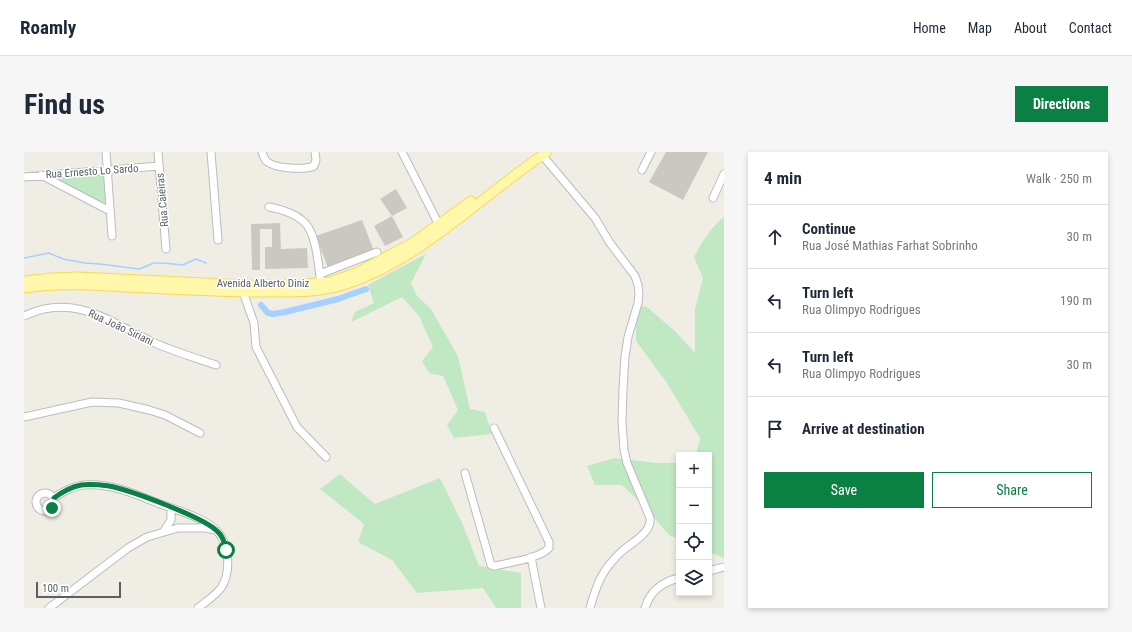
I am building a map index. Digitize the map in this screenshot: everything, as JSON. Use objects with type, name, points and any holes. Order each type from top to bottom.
[{"type":"main road","name":"Avenida Alberto Diniz","points":[[24,281],[78,277],[293,285],[320,278],[343,278],[358,272],[414,242],[542,153]]},
{"type":"main road","name":"Avenida Alberto Diniz","points":[[24,288],[56,285],[84,285],[243,292],[314,291],[330,289],[358,280],[402,257],[428,241],[542,153]]},
{"type":"street","points":[[106,152],[112,236]]},
{"type":"street","name":"Rua Caieiras","points":[[158,152],[166,249]]},
{"type":"street","points":[[211,152],[218,240]]},
{"type":"street","points":[[262,152],[266,160],[271,163],[294,168],[309,168],[314,166],[316,160],[315,152]]},
{"type":"street","points":[[402,152],[439,225]]},
{"type":"street","points":[[642,170],[651,152]]},
{"type":"street","points":[[542,153],[595,218],[610,243],[635,276],[639,294],[638,303],[628,338],[623,389],[622,422],[624,450],[627,463],[650,518],[650,525],[639,537],[620,552],[600,578],[590,608]]},
{"type":"street","name":"Rua Ernesto Lo Sardo","points":[[24,178],[41,175],[159,166]]},
{"type":"street","points":[[713,198],[724,174]]},
{"type":"street","points":[[41,175],[110,211]]},
{"type":"street","points":[[269,207],[281,209],[292,214],[303,220],[309,227],[313,237],[320,278],[377,252]]},
{"type":"street","name":"Avenida Alberto Diniz","points":[[243,292],[254,323],[256,348],[297,427],[326,456]]},
{"type":"street","name":"Rua João Siriani","points":[[24,316],[43,310],[58,308],[84,310],[100,315],[167,349],[216,365]]},
{"type":"street","points":[[24,417],[92,402],[119,403],[165,415],[200,433]]},
{"type":"street","points":[[465,473],[491,565],[495,566],[531,557],[548,550],[549,542],[494,428]]},
{"type":"street","points":[[54,498],[65,490],[82,485],[117,488],[205,523],[217,531],[224,540],[226,550],[228,565],[226,579],[220,589],[198,608]]},
{"type":"street","points":[[164,531],[171,520],[170,508]]},
{"type":"street","points":[[49,608],[128,548],[147,537],[178,528],[217,531]]},
{"type":"street","points":[[531,557],[541,608]]},
{"type":"street","points":[[712,570],[724,567]]},
{"type":"street","points":[[645,608],[652,592],[661,584],[676,579]]},
{"type":"green space","points":[[101,173],[106,177],[108,202],[101,203],[59,180],[59,178],[62,177]]},
{"type":"green space","points":[[724,217],[724,558],[712,553],[712,452],[697,452],[700,438],[667,383],[636,341],[636,305],[647,307],[676,332],[695,353],[695,309],[703,278],[694,257],[707,235]]},
{"type":"green space","points":[[426,254],[411,283],[417,296],[431,309],[458,356],[470,409],[485,412],[492,434],[454,438],[447,425],[458,410],[443,376],[429,373],[422,361],[433,347],[419,316],[402,297],[351,322],[355,312],[374,303],[368,285]]},
{"type":"green space","points":[[614,458],[657,463],[676,463],[676,538],[669,535],[642,504],[622,485],[595,485],[587,466]]},
{"type":"green space","points":[[340,474],[375,504],[440,478],[463,525],[479,566],[521,573],[521,608],[496,608],[483,588],[417,593],[392,560],[358,542],[364,524],[320,489]]},
{"type":"building","points":[[666,152],[708,152],[683,200],[649,182]]},
{"type":"building","points":[[396,189],[407,208],[392,216],[380,199]]},
{"type":"building","points":[[392,216],[403,237],[385,246],[374,226]]},
{"type":"building","points":[[362,220],[374,251],[328,268],[316,236]]},
{"type":"building","points":[[280,223],[281,249],[307,248],[308,268],[265,269],[265,247],[272,247],[272,229],[260,229],[260,270],[252,270],[251,224]]},
{"type":"waterway","points":[[24,258],[49,253],[63,259],[85,263],[139,269],[154,263],[183,265],[196,259],[206,263]]},
{"type":"waterway","points":[[261,305],[268,313],[273,314],[338,299],[366,289]]},
{"type":"route","points":[[52,508],[54,506],[54,498],[65,490],[82,485],[110,486],[137,494],[185,513],[205,523],[217,531],[224,540],[226,550]]}]
